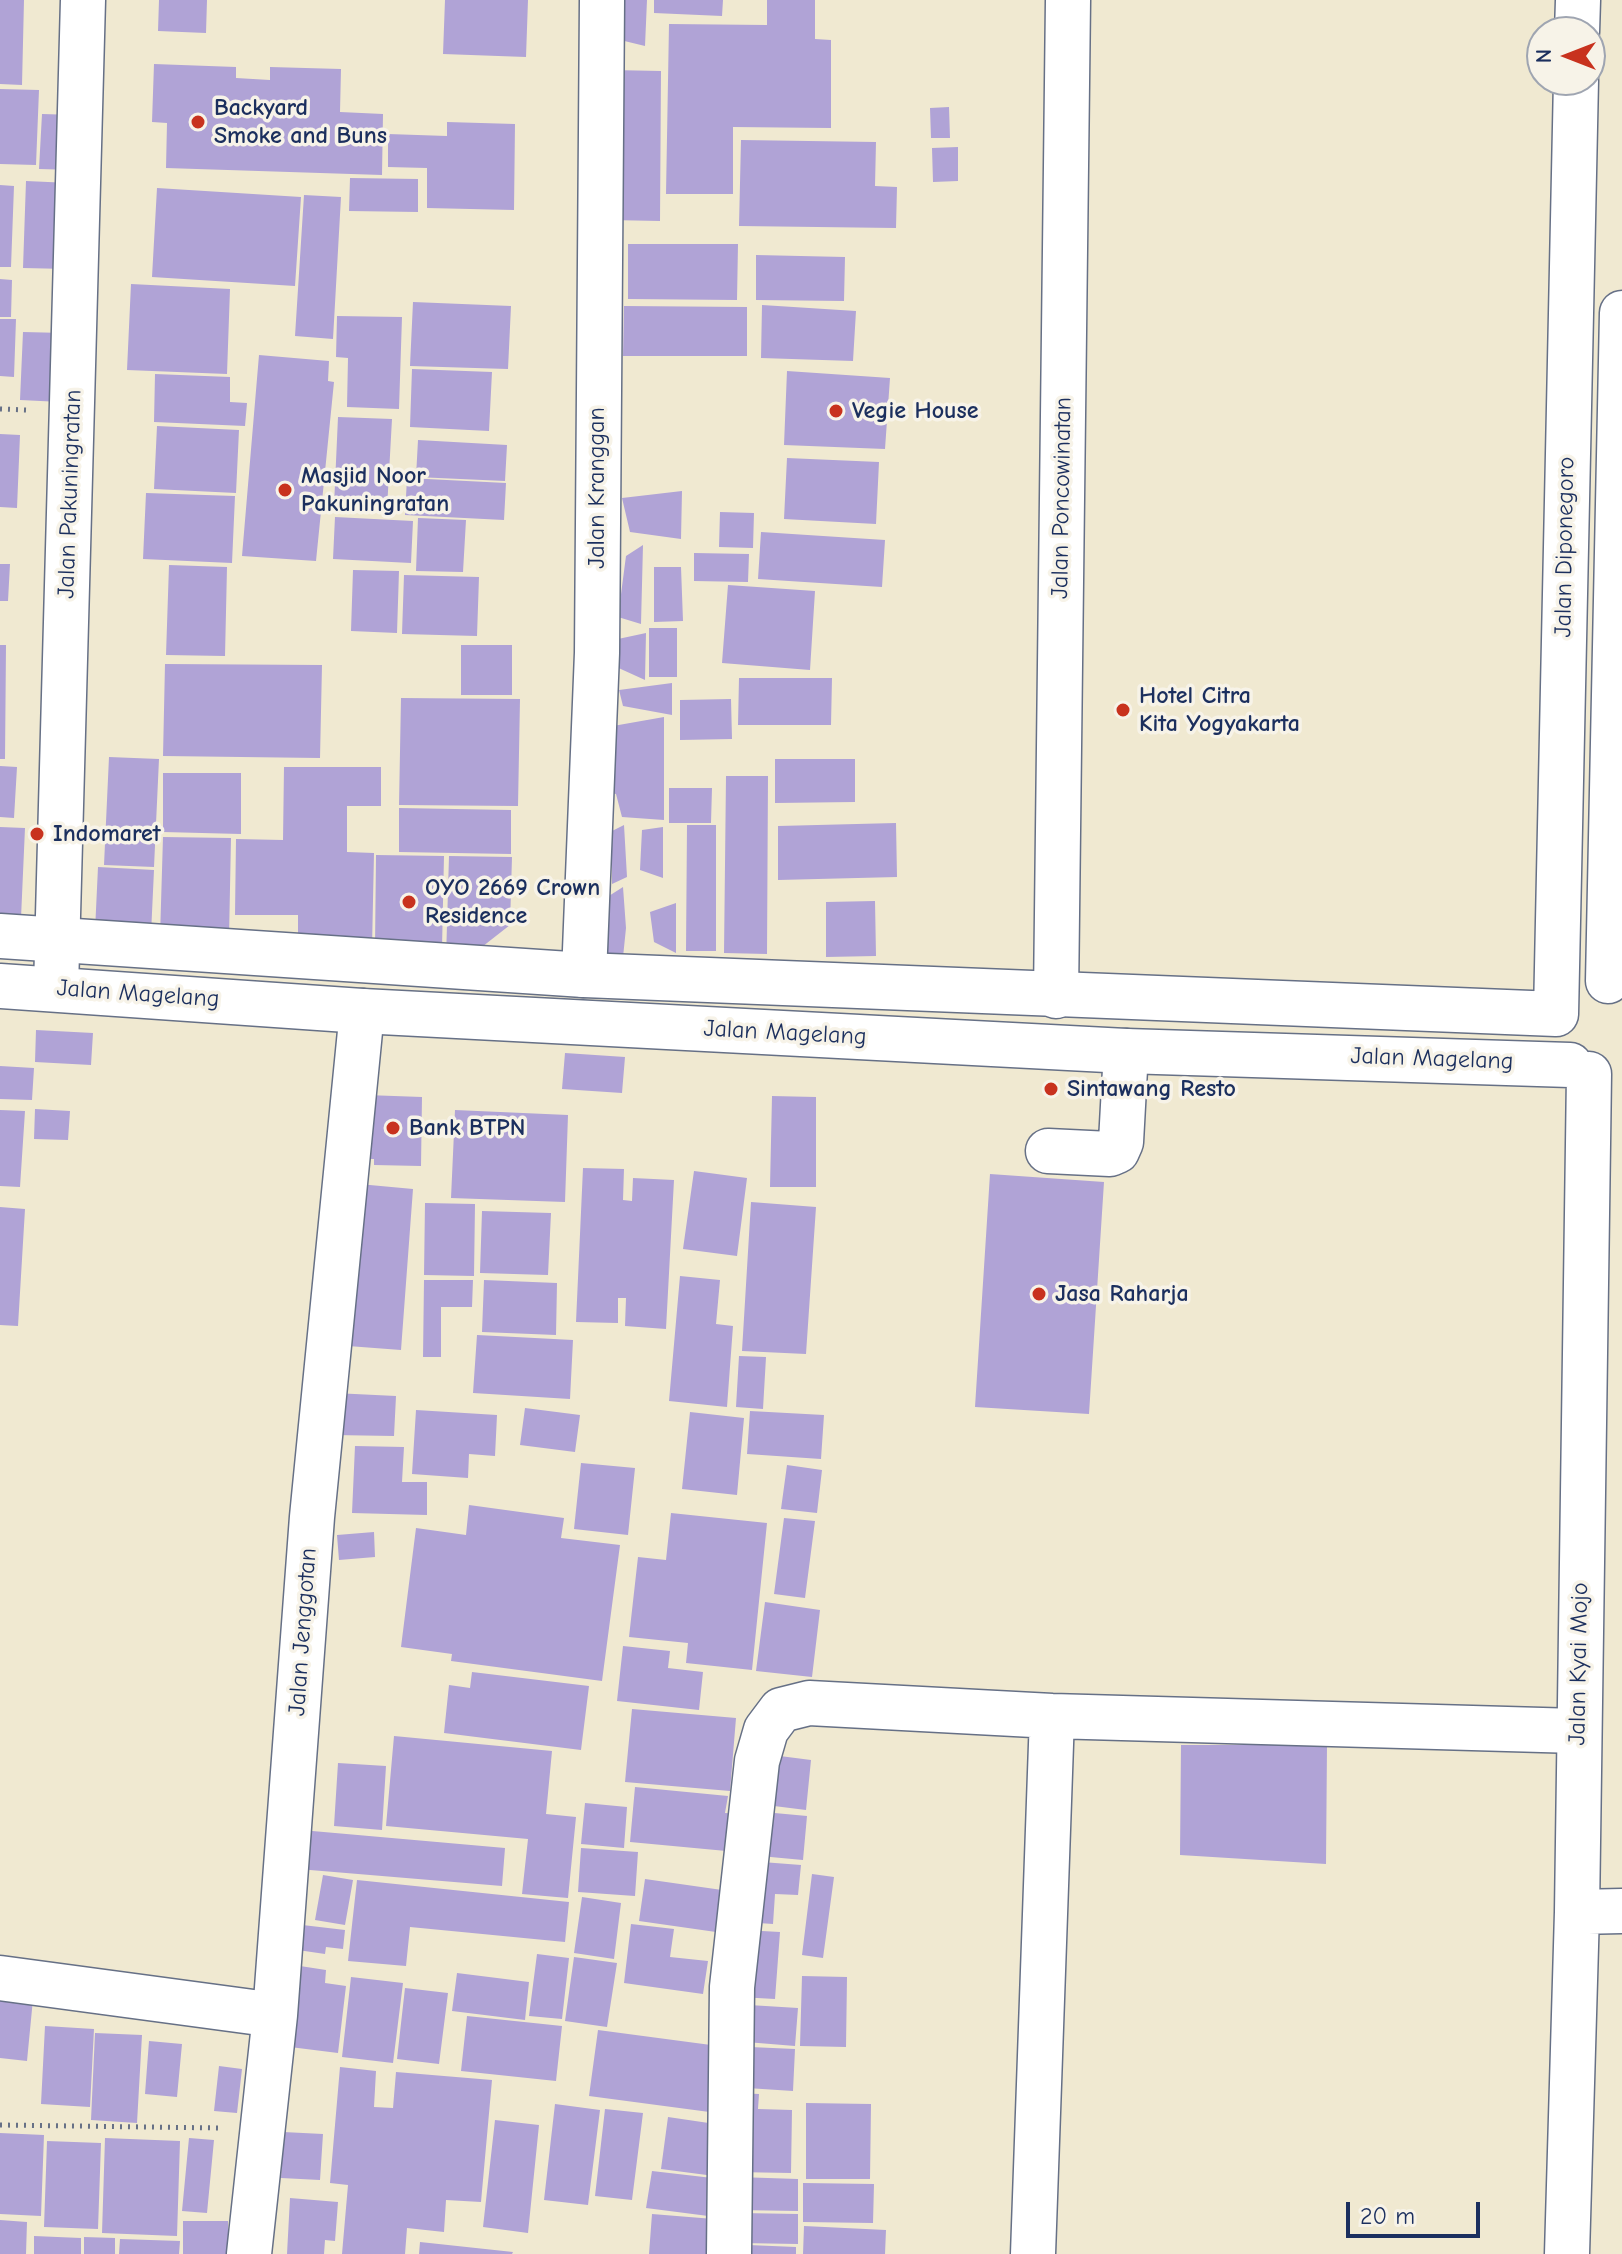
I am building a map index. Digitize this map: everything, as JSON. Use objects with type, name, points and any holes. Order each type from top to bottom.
[{"type":"main road","name":"Jalan Pakuningratan","points":[[56,988],[83,0]]},
{"type":"main road","name":"Jalan Kranggan","points":[[584,975],[597,653],[602,0]]},
{"type":"main road","name":"Jalan Poncowinatan","points":[[1056,996],[1068,0]]},
{"type":"main road","name":"Jalan Diponegoro","points":[[1576,96],[1554,1036],[1559,1050],[1594,1070]]},
{"type":"main road","points":[[1556,1014],[1568,995],[1579,986],[1615,983],[1622,313]]},
{"type":"main road","name":"Jalan Magelang","points":[[0,936],[584,975],[1556,1014]]},
{"type":"main road","name":"Jalan Magelang","points":[[0,986],[362,1011],[1126,1051],[1594,1070]]},
{"type":"main road","name":"Jalan Jenggotan","points":[[249,2254],[275,2015],[312,1517],[362,1011]]},
{"type":"main road","points":[[1048,1151],[1110,1154],[1117,1151],[1121,1142],[1126,1051]]},
{"type":"main road","name":"Jalan Kyai Mojo","points":[[1567,2254],[1594,1070]]},
{"type":"main road","points":[[729,2254],[732,1987],[757,1761],[766,1730],[781,1710],[809,1703],[1052,1716],[1577,1731]]},
{"type":"main road","points":[[1033,2254],[1052,1716]]},
{"type":"main road","points":[[1577,1912],[1622,1911]]},
{"type":"main road","points":[[0,1978],[275,2015]]},
{"type":"path","points":[[0,2125],[25,2128],[261,2127]]},
{"type":"building","points":[[0,0],[24,0],[22,85],[0,84]]},
{"type":"building","points":[[159,0],[207,0],[206,33],[158,31]]},
{"type":"building","points":[[445,0],[528,0],[526,57],[443,54]]},
{"type":"building","points":[[613,0],[647,0],[645,46],[612,38]]},
{"type":"building","points":[[654,0],[723,0],[722,16],[654,13]]},
{"type":"building","points":[[767,0],[815,0],[815,39],[831,40],[831,128],[733,127],[733,194],[666,194],[669,24],[767,25]]},
{"type":"building","points":[[154,64],[236,67],[236,78],[270,80],[270,67],[341,69],[340,112],[383,114],[382,175],[166,168],[167,123],[152,122]]},
{"type":"building","points":[[611,70],[661,71],[660,221],[610,220]]},
{"type":"building","points":[[0,89],[39,90],[36,165],[0,164]]},
{"type":"building","points":[[949,107],[950,138],[931,138],[930,108]]},
{"type":"building","points":[[42,114],[76,115],[74,170],[39,169]]},
{"type":"building","points":[[447,122],[515,124],[514,210],[427,208],[427,168],[388,167],[388,134],[447,136]]},
{"type":"building","points":[[741,140],[876,142],[875,186],[897,187],[896,228],[739,226]]},
{"type":"building","points":[[958,147],[958,181],[933,182],[932,148]]},
{"type":"building","points":[[350,178],[418,179],[418,212],[349,211]]},
{"type":"building","points":[[26,181],[70,183],[67,269],[23,268]]},
{"type":"building","points":[[0,185],[14,186],[11,267],[0,267]]},
{"type":"building","points":[[157,188],[301,197],[295,286],[152,277]]},
{"type":"building","points":[[304,195],[341,197],[333,339],[295,336]]},
{"type":"building","points":[[628,244],[738,244],[737,300],[628,299]]},
{"type":"building","points":[[756,255],[845,257],[844,301],[756,300]]},
{"type":"building","points":[[0,279],[12,280],[11,317],[0,317]]},
{"type":"building","points":[[131,284],[230,289],[227,374],[127,370]]},
{"type":"building","points":[[413,302],[511,306],[508,369],[410,366]]},
{"type":"building","points":[[762,305],[856,311],[853,361],[761,358]]},
{"type":"building","points":[[624,306],[747,307],[747,356],[623,356]]},
{"type":"building","points":[[337,316],[402,317],[399,409],[347,407],[348,358],[336,357]]},
{"type":"building","points":[[0,319],[16,319],[14,377],[0,376]]},
{"type":"building","points":[[23,332],[64,333],[61,402],[20,400]]},
{"type":"building","name":"Masjid Noor Pakuningratan","points":[[259,355],[329,361],[328,381],[334,382],[316,561],[242,556]]},
{"type":"building","points":[[412,369],[492,372],[489,431],[410,427]]},
{"type":"building","name":"Vegie House","points":[[787,371],[890,378],[885,449],[784,445]]},
{"type":"building","points":[[155,374],[230,377],[230,402],[247,403],[245,426],[154,422]]},
{"type":"building","points":[[338,417],[392,419],[387,509],[334,506]]},
{"type":"building","points":[[157,426],[239,430],[236,493],[154,489]]},
{"type":"building","points":[[0,434],[20,435],[17,508],[0,507]]},
{"type":"building","points":[[418,440],[507,445],[505,481],[416,477]]},
{"type":"building","points":[[787,458],[879,462],[876,524],[784,519]]},
{"type":"building","points":[[407,478],[506,483],[504,520],[405,515]]},
{"type":"building","points":[[682,491],[681,539],[630,532],[622,498]]},
{"type":"building","points":[[146,493],[235,496],[232,563],[143,559]]},
{"type":"building","points":[[720,512],[754,513],[753,548],[719,547]]},
{"type":"building","points":[[335,517],[413,521],[411,563],[333,559]]},
{"type":"building","points":[[418,518],[466,520],[463,572],[416,571]]},
{"type":"building","points":[[761,532],[885,540],[882,587],[758,579]]},
{"type":"building","points":[[643,545],[641,624],[618,617],[626,556]]},
{"type":"building","points":[[694,553],[749,554],[748,582],[694,581]]},
{"type":"building","points":[[0,564],[10,564],[8,601],[0,601]]},
{"type":"building","points":[[169,565],[227,567],[225,656],[166,655]]},
{"type":"building","points":[[654,567],[681,567],[683,621],[654,622]]},
{"type":"building","points":[[353,570],[399,571],[397,633],[351,631]]},
{"type":"building","points":[[404,575],[479,577],[477,636],[402,634]]},
{"type":"building","points":[[728,585],[815,591],[810,670],[722,663]]},
{"type":"building","points":[[649,628],[677,628],[677,677],[649,677]]},
{"type":"building","points":[[646,633],[645,680],[612,665],[618,639]]},
{"type":"building","points":[[0,645],[6,645],[5,759],[0,759]]},
{"type":"building","points":[[461,645],[512,645],[512,695],[461,695]]},
{"type":"building","points":[[165,664],[322,665],[320,758],[163,756]]},
{"type":"building","points":[[739,678],[832,678],[831,725],[738,725]]},
{"type":"building","points":[[672,683],[672,715],[623,706],[619,690]]},
{"type":"building","points":[[401,698],[520,699],[518,806],[399,805]]},
{"type":"building","points":[[731,699],[732,739],[680,740],[680,700]]},
{"type":"building","points":[[664,717],[664,820],[622,817],[616,794],[605,792],[613,726]]},
{"type":"building","points":[[109,757],[159,759],[154,867],[104,865]]},
{"type":"building","points":[[775,759],[855,759],[855,802],[775,803]]},
{"type":"building","points":[[0,766],[17,767],[14,818],[0,817]]},
{"type":"building","points":[[284,767],[381,767],[381,806],[347,806],[347,852],[374,853],[372,948],[298,946],[298,915],[235,915],[236,839],[283,840]]},
{"type":"building","points":[[163,773],[241,773],[241,834],[163,832]]},
{"type":"building","points":[[726,776],[768,776],[767,954],[724,953]]},
{"type":"building","points":[[669,788],[712,788],[711,823],[669,823]]},
{"type":"building","points":[[399,808],[511,810],[511,854],[399,852]]},
{"type":"building","points":[[896,823],[897,877],[778,880],[778,826]]},
{"type":"building","points":[[624,825],[627,877],[612,884],[612,831]]},
{"type":"building","points":[[687,825],[716,825],[716,951],[686,951]]},
{"type":"building","points":[[0,827],[25,828],[21,918],[0,917]]},
{"type":"building","points":[[663,827],[663,878],[640,870],[642,830]]},
{"type":"building","points":[[163,837],[231,838],[229,938],[160,937]]},
{"type":"building","name":"OYO 2669 Crown Residence","points":[[376,855],[444,856],[442,948],[375,947]]},
{"type":"building","points":[[449,856],[512,857],[510,925],[464,961],[446,959]]},
{"type":"building","points":[[98,867],[154,870],[151,934],[95,931]]},
{"type":"building","points":[[623,887],[626,928],[622,967],[600,966],[601,901]]},
{"type":"building","points":[[875,901],[876,956],[826,957],[826,902]]},
{"type":"building","points":[[676,903],[676,953],[654,942],[650,912]]},
{"type":"building","points":[[36,1030],[93,1033],[91,1065],[35,1062]]},
{"type":"building","points":[[565,1053],[625,1057],[622,1093],[562,1089]]},
{"type":"building","points":[[0,1066],[34,1068],[32,1100],[0,1099]]},
{"type":"building","name":"Bank BTPN","points":[[366,1095],[422,1097],[421,1166],[374,1165],[374,1159],[365,1159]]},
{"type":"building","points":[[772,1096],[816,1097],[816,1187],[770,1187]]},
{"type":"building","points":[[35,1109],[70,1111],[68,1140],[34,1139]]},
{"type":"building","points":[[0,1110],[25,1111],[20,1187],[0,1186]]},
{"type":"building","points":[[455,1110],[568,1115],[565,1202],[451,1198]]},
{"type":"building","points":[[583,1168],[624,1169],[623,1200],[632,1201],[633,1178],[674,1180],[666,1329],[625,1326],[626,1298],[618,1298],[618,1323],[576,1322]]},
{"type":"building","points":[[694,1171],[747,1178],[737,1256],[683,1249]]},
{"type":"building","name":"Jasa Raharja","points":[[990,1174],[1104,1182],[1089,1414],[975,1407]]},
{"type":"building","points":[[359,1184],[413,1189],[401,1350],[348,1346]]},
{"type":"building","points":[[751,1202],[816,1207],[806,1354],[742,1351]]},
{"type":"building","points":[[425,1203],[475,1204],[474,1276],[424,1275]]},
{"type":"building","points":[[0,1207],[25,1209],[18,1326],[0,1325]]},
{"type":"building","points":[[482,1211],[551,1213],[548,1275],[480,1273]]},
{"type":"building","points":[[680,1276],[720,1280],[716,1324],[733,1326],[727,1407],[669,1401]]},
{"type":"building","points":[[424,1280],[473,1280],[472,1307],[441,1307],[441,1357],[423,1357]]},
{"type":"building","points":[[484,1280],[557,1283],[556,1335],[482,1332]]},
{"type":"building","points":[[477,1335],[573,1340],[570,1399],[473,1393]]},
{"type":"building","points":[[739,1356],[766,1357],[763,1409],[736,1407]]},
{"type":"building","points":[[334,1393],[396,1396],[394,1436],[333,1435]]},
{"type":"building","points":[[525,1408],[580,1415],[575,1452],[520,1445]]},
{"type":"building","points":[[416,1410],[497,1415],[495,1456],[469,1454],[468,1478],[412,1474]]},
{"type":"building","points":[[750,1411],[824,1415],[821,1459],[747,1454]]},
{"type":"building","points":[[690,1412],[744,1418],[737,1495],[682,1489]]},
{"type":"building","points":[[355,1446],[404,1447],[402,1482],[427,1482],[427,1515],[352,1513]]},
{"type":"building","points":[[581,1463],[635,1468],[628,1535],[574,1529]]},
{"type":"building","points":[[787,1465],[822,1470],[817,1513],[781,1509]]},
{"type":"building","points":[[469,1505],[564,1518],[561,1538],[620,1545],[602,1681],[451,1661],[452,1654],[401,1647],[416,1528],[466,1535]]},
{"type":"building","points":[[671,1513],[767,1523],[752,1670],[686,1663],[688,1643],[629,1637],[638,1557],[666,1560]]},
{"type":"building","points":[[784,1518],[815,1521],[805,1598],[774,1594]]},
{"type":"building","points":[[374,1532],[375,1557],[339,1560],[337,1535]]},
{"type":"building","points":[[765,1602],[820,1610],[812,1677],[756,1671]]},
{"type":"building","points":[[623,1646],[670,1651],[668,1668],[703,1672],[699,1710],[617,1701]]},
{"type":"building","points":[[472,1672],[589,1686],[581,1750],[444,1733],[449,1685],[470,1688]]},
{"type":"building","points":[[632,1709],[736,1718],[730,1791],[625,1782]]},
{"type":"building","points":[[394,1736],[552,1751],[546,1814],[576,1817],[568,1898],[522,1894],[528,1839],[386,1826]]},
{"type":"building","points":[[1181,1745],[1327,1745],[1326,1864],[1180,1855]]},
{"type":"building","points":[[772,1755],[811,1760],[806,1810],[766,1805]]},
{"type":"building","points":[[338,1763],[386,1766],[382,1830],[334,1826]]},
{"type":"building","points":[[635,1787],[728,1796],[725,1813],[741,1814],[737,1852],[630,1842]]},
{"type":"building","points":[[585,1803],[627,1807],[624,1848],[581,1844]]},
{"type":"building","points":[[753,1811],[807,1816],[803,1860],[749,1855]]},
{"type":"building","points":[[301,1830],[505,1848],[502,1886],[298,1869]]},
{"type":"building","points":[[581,1848],[638,1852],[635,1896],[578,1892]]},
{"type":"building","points":[[749,1861],[801,1865],[798,1895],[775,1894],[773,1924],[744,1922]]},
{"type":"building","points":[[812,1874],[834,1877],[823,1958],[802,1955]]},
{"type":"building","points":[[323,1875],[353,1880],[345,1925],[315,1920]]},
{"type":"building","points":[[645,1879],[729,1891],[723,1933],[639,1921]]},
{"type":"building","points":[[357,1880],[569,1902],[565,1942],[410,1927],[406,1966],[348,1961]]},
{"type":"building","points":[[582,1897],[621,1903],[614,1959],[574,1953]]},
{"type":"building","points":[[294,1924],[345,1930],[343,1949],[326,1947],[325,1954],[291,1949]]},
{"type":"building","points":[[631,1924],[674,1929],[670,1957],[708,1961],[703,1994],[624,1983]]},
{"type":"building","points":[[744,1930],[780,1932],[775,1999],[739,1997]]},
{"type":"building","points":[[537,1954],[569,1958],[562,2019],[529,2016]]},
{"type":"building","points":[[574,1957],[617,1963],[607,2027],[565,2021]]},
{"type":"building","points":[[300,1966],[326,1970],[325,1983],[346,1986],[338,2053],[290,2047]]},
{"type":"building","points":[[457,1973],[529,1982],[525,2020],[452,2011]]},
{"type":"building","points":[[802,1976],[847,1977],[846,2047],[800,2046]]},
{"type":"building","points":[[351,1977],[403,1983],[393,2063],[342,2057]]},
{"type":"building","points":[[405,1988],[448,1993],[439,2064],[397,2059]]},
{"type":"building","points":[[0,1996],[33,1999],[27,2061],[0,2058]]},
{"type":"building","points":[[749,2005],[798,2008],[795,2046],[746,2042]]},
{"type":"building","points":[[467,2016],[562,2026],[556,2081],[461,2071]]},
{"type":"building","points":[[45,2026],[94,2029],[90,2107],[41,2104]]},
{"type":"building","points":[[598,2030],[726,2047],[717,2113],[589,2096]]},
{"type":"building","points":[[95,2033],[142,2035],[137,2123],[91,2120]]},
{"type":"building","points":[[149,2041],[182,2044],[177,2097],[145,2094]]},
{"type":"building","points":[[750,2047],[795,2049],[793,2091],[747,2088]]},
{"type":"building","points":[[219,2066],[242,2069],[237,2113],[214,2111]]},
{"type":"building","points":[[340,2067],[376,2071],[374,2107],[393,2108],[396,2072],[492,2080],[481,2202],[446,2200],[444,2232],[407,2228],[405,2254],[342,2254],[348,2185],[330,2183]]},
{"type":"building","points":[[736,2093],[759,2094],[758,2109],[792,2110],[791,2173],[734,2172]]},
{"type":"building","points":[[806,2103],[871,2104],[870,2179],[806,2179]]},
{"type":"building","points":[[555,2104],[600,2110],[588,2205],[544,2200]]},
{"type":"building","points":[[605,2109],[643,2113],[632,2200],[595,2196]]},
{"type":"building","points":[[668,2117],[729,2126],[722,2177],[661,2169]]},
{"type":"building","points":[[495,2120],[539,2125],[528,2233],[483,2227]]},
{"type":"building","points":[[283,2132],[323,2134],[320,2180],[281,2178]]},
{"type":"building","points":[[0,2133],[44,2135],[41,2216],[0,2214]]},
{"type":"building","points":[[105,2138],[180,2141],[177,2236],[102,2233]]},
{"type":"building","points":[[189,2138],[214,2140],[207,2213],[182,2211]]},
{"type":"building","points":[[47,2141],[101,2143],[98,2229],[44,2227]]},
{"type":"building","points":[[652,2171],[721,2179],[716,2217],[646,2208]]},
{"type":"building","points":[[737,2177],[798,2179],[798,2211],[736,2210]]},
{"type":"building","points":[[803,2183],[874,2184],[873,2223],[803,2222]]},
{"type":"building","points":[[290,2198],[338,2202],[335,2241],[325,2240],[324,2254],[287,2254]]},
{"type":"building","points":[[741,2213],[798,2214],[798,2244],[740,2243]]},
{"type":"building","points":[[652,2214],[726,2220],[723,2254],[649,2254]]},
{"type":"building","points":[[0,2220],[27,2222],[26,2254],[0,2254]]},
{"type":"building","points":[[183,2221],[228,2221],[228,2254],[183,2254]]},
{"type":"building","points":[[804,2226],[886,2230],[885,2254],[803,2254]]},
{"type":"building","points":[[34,2236],[81,2238],[81,2254],[34,2254]]},
{"type":"building","points":[[84,2237],[115,2238],[115,2254],[84,2254]]},
{"type":"building","points":[[120,2239],[180,2241],[179,2254],[119,2254]]},
{"type":"building","points":[[420,2242],[513,2252],[419,2254]]},
{"type":"building","points":[[748,2245],[796,2247],[796,2254],[748,2254]]},
{"type":"place","name":"Backyard Smoke and Buns","points":[[198,122]]},
{"type":"place","name":"Vegie House","points":[[836,411]]},
{"type":"place","name":"Masjid Noor Pakuningratan","points":[[285,490]]},
{"type":"place","name":"Hotel Citra Kita Yogyakarta","points":[[1123,710]]},
{"type":"place","name":"Indomaret","points":[[37,834]]},
{"type":"place","name":"OYO 2669 Crown Residence","points":[[409,902]]},
{"type":"place","name":"Sintawang Resto","points":[[1051,1089]]},
{"type":"place","name":"Bank BTPN","points":[[393,1128]]},
{"type":"place","name":"Jasa Raharja","points":[[1039,1294]]}]
